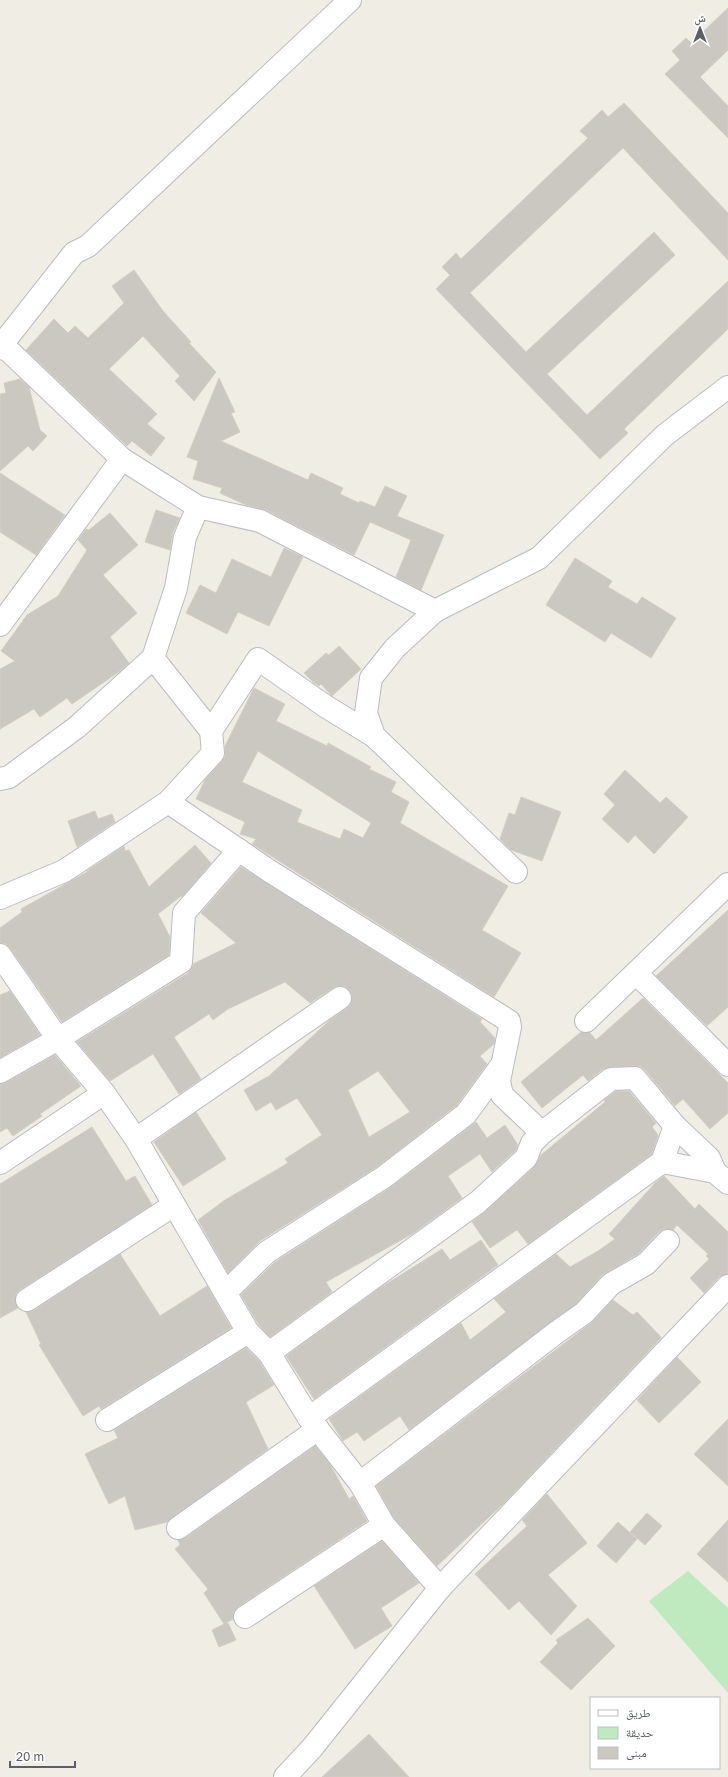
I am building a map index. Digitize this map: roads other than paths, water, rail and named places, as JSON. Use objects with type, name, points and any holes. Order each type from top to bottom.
[{"type":"street","points":[[350,0],[88,246],[74,254],[0,348],[8,350],[122,459],[198,507],[260,521],[435,611]]},
{"type":"street","points":[[374,736],[366,714],[371,678],[395,648],[435,611],[539,558],[665,434],[728,387]]},
{"type":"street","points":[[0,625],[122,459]]},
{"type":"street","points":[[0,779],[9,777],[77,727],[153,658],[176,588],[185,537],[198,507]]},
{"type":"street","points":[[0,898],[64,871],[168,802],[213,752],[210,731],[153,658]]},
{"type":"street","points":[[210,731],[258,659],[325,706],[374,736],[516,872]]},
{"type":"street","points":[[168,802],[239,850],[509,1021],[510,1027],[499,1081],[502,1095],[542,1132]]},
{"type":"street","points":[[0,1072],[58,1039],[181,962],[184,913],[239,850]]},
{"type":"street","points":[[586,1021],[728,884]]},
{"type":"street","points":[[0,955],[58,1039],[104,1094],[136,1139],[248,1332],[269,1353],[314,1424],[360,1483],[384,1526],[440,1588]]},
{"type":"street","points":[[636,973],[728,1065]]},
{"type":"street","points":[[136,1139],[340,998]]},
{"type":"street","points":[[226,1292],[267,1252],[384,1177],[466,1114],[501,1066]]},
{"type":"street","points":[[269,1353],[478,1202],[526,1158],[532,1143],[542,1132],[611,1079],[635,1078],[675,1126],[709,1158],[721,1177]]},
{"type":"street","points":[[0,1163],[104,1094]]},
{"type":"street","points":[[178,1528],[662,1162],[675,1126]]},
{"type":"street","points":[[662,1162],[721,1177]]},
{"type":"street","points":[[27,1300],[174,1205]]},
{"type":"street","points":[[360,1483],[584,1313],[611,1284],[646,1264],[668,1241]]},
{"type":"street","points":[[284,1777],[312,1748],[440,1588],[728,1286]]},
{"type":"street","points":[[107,1420],[248,1332]]},
{"type":"street","points":[[245,1616],[384,1526]]}]
